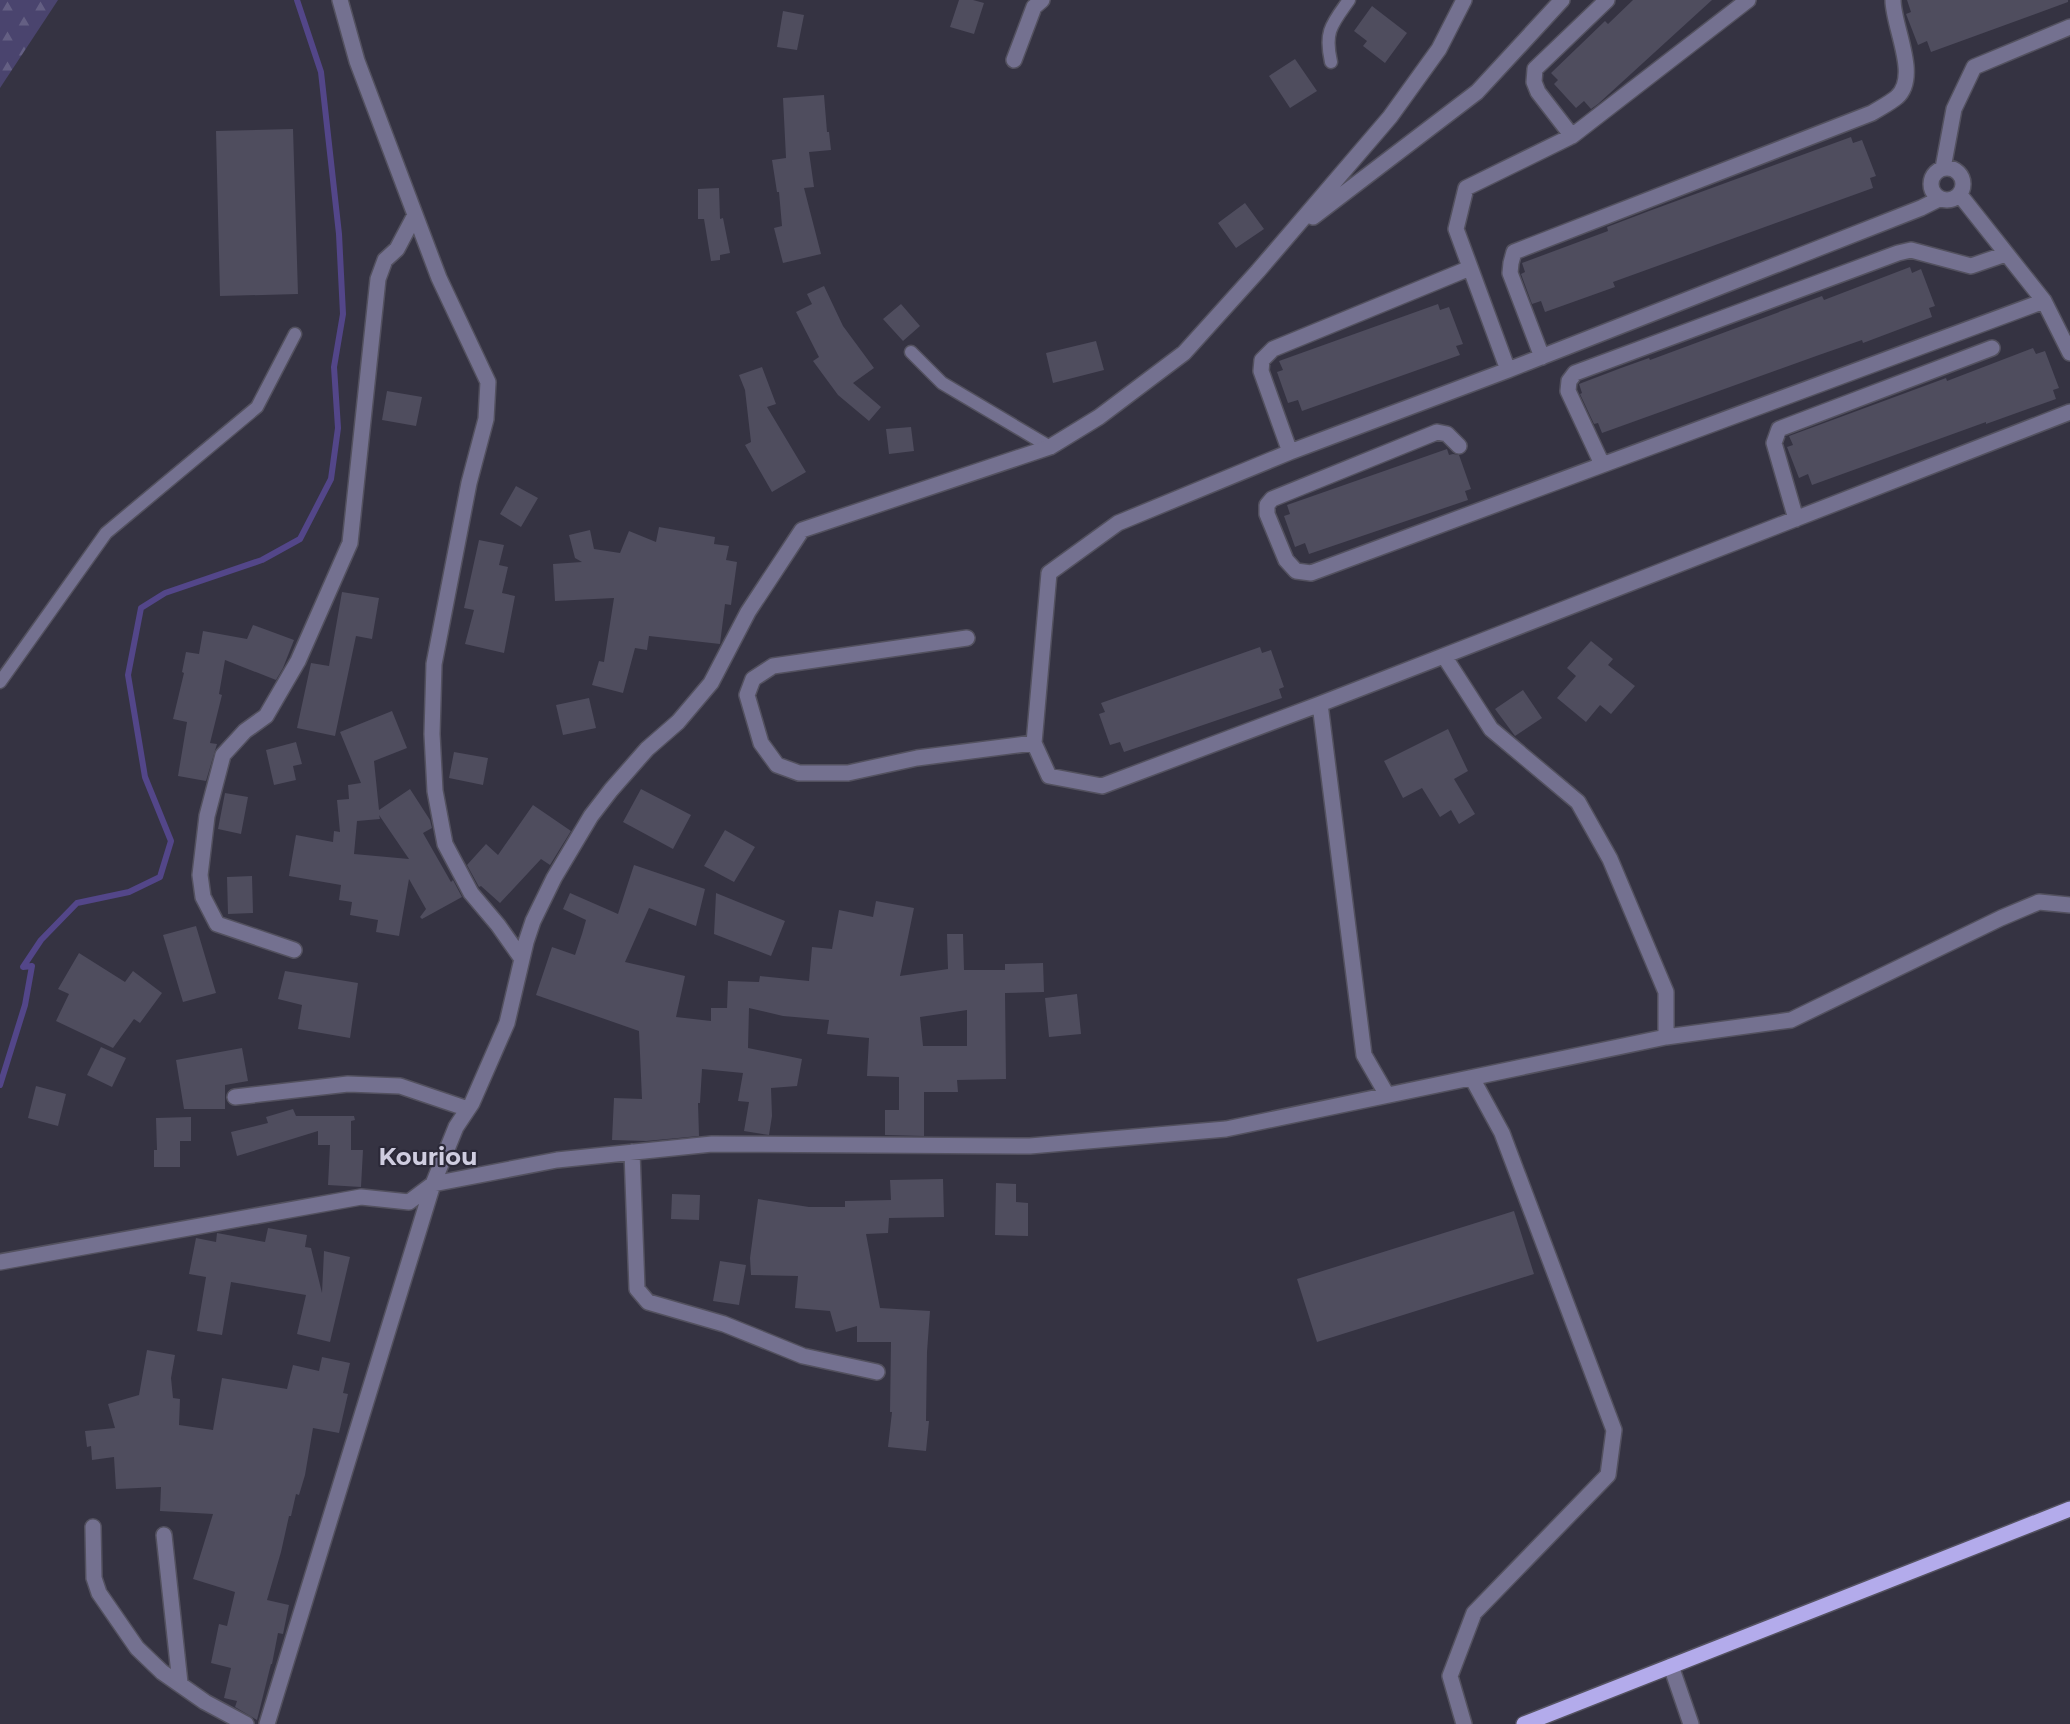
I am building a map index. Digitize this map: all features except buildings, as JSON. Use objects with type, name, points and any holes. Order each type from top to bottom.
[{"type":"main road","points":[[1524,1724],[2070,1509]]},
{"type":"street","points":[[340,0],[357,61],[439,278],[488,382],[486,420],[469,483],[434,664],[432,734],[435,792],[445,844],[471,893],[522,959]]},
{"type":"street","points":[[1014,60],[1034,8],[1042,0]]},
{"type":"street","points":[[267,1724],[433,1184],[456,1127],[468,1109],[507,1023],[533,921],[554,878],[591,816],[647,749],[678,722],[711,683],[748,612],[802,530],[1050,447],[1098,417],[1185,353],[1390,117],[1439,49],[1464,0]]},
{"type":"street","points":[[1287,237],[1477,92],[1562,0]]},
{"type":"street","points":[[1572,136],[1538,92],[1534,82],[1535,69],[1607,0]]},
{"type":"street","points":[[1508,370],[1455,229],[1466,188],[1572,136],[1748,0]]},
{"type":"street","points":[[1542,357],[1510,273],[1510,263],[1514,252],[1881,108],[1898,96],[1906,83],[1905,63],[1893,0]]},
{"type":"street","points":[[1939,199],[1931,185],[1934,175],[1943,168],[1954,109],[1974,68],[2070,27]]},
{"type":"street","points":[[1943,168],[1953,169],[1961,175],[1964,185],[1960,195],[1950,201],[1939,199],[1542,357],[1290,452],[1118,523],[1049,573],[1034,743],[1049,776],[1102,786],[1320,704],[2070,412]]},
{"type":"street","points":[[1960,195],[2044,301],[2070,352]]},
{"type":"street","points":[[294,950],[217,924],[203,897],[200,875],[207,816],[223,755],[245,731],[266,716],[298,661],[350,543],[378,279],[386,260],[397,249],[415,215]]},
{"type":"street","points":[[1602,464],[1568,391],[1569,381],[1575,373],[1898,253],[1911,250],[1971,266],[2006,254]]},
{"type":"street","points":[[1290,452],[1261,371],[1262,360],[1273,349],[1470,268]]},
{"type":"street","points":[[1459,446],[1447,434],[1437,432],[1272,499],[1267,505],[1267,514],[1286,560],[1296,571],[1311,573],[2044,301]]},
{"type":"street","points":[[1796,519],[1774,443],[1779,429],[1992,348]]},
{"type":"street","points":[[967,638],[773,666],[753,679],[747,695],[761,743],[777,765],[799,773],[848,773],[917,758],[1034,743]]},
{"type":"street","points":[[1444,656],[1491,729],[1578,802],[1610,859],[1666,992],[1666,1037]]},
{"type":"street","points":[[1320,704],[1364,1055],[1387,1095]]},
{"type":"street","points":[[0,1262],[361,1197],[409,1202],[433,1184],[557,1160],[712,1144],[1030,1146],[1226,1129],[1666,1037],[1791,1020],[2001,918],[2039,902],[2070,905]]},
{"type":"street","points":[[1464,1724],[1450,1676],[1474,1612],[1608,1475],[1614,1430],[1502,1132],[1472,1078]]},
{"type":"street","points":[[235,1097],[348,1084],[400,1086],[468,1109]]},
{"type":"street","points":[[632,1152],[637,1289],[648,1302],[724,1324],[803,1356],[877,1372]]},
{"type":"street","points":[[93,1527],[94,1578],[99,1593],[137,1648],[162,1672],[212,1706],[246,1724]]},
{"type":"street","points":[[164,1535],[180,1683]]},
{"type":"street","points":[[1671,1666],[1691,1724]]},
{"type":"lane","points":[[1331,62],[1327,44],[1332,24],[1349,0]]},
{"type":"lane","points":[[0,682],[106,533],[257,407],[295,334]]},
{"type":"lane","points":[[911,351],[942,383],[1050,447]]},
{"type":"green space","points":[[0,0],[58,0],[0,88]]},
{"type":"waterway","points":[[0,1085],[25,1005],[32,966],[23,967],[41,940],[77,903],[129,892],[160,877],[171,841],[145,777],[128,675],[141,608],[165,593],[262,560],[300,539],[331,479],[338,428],[334,367],[343,314],[339,234],[321,72],[297,0]]},
{"type":"district","name":"Kouriou","points":[[428,1156]]}]
